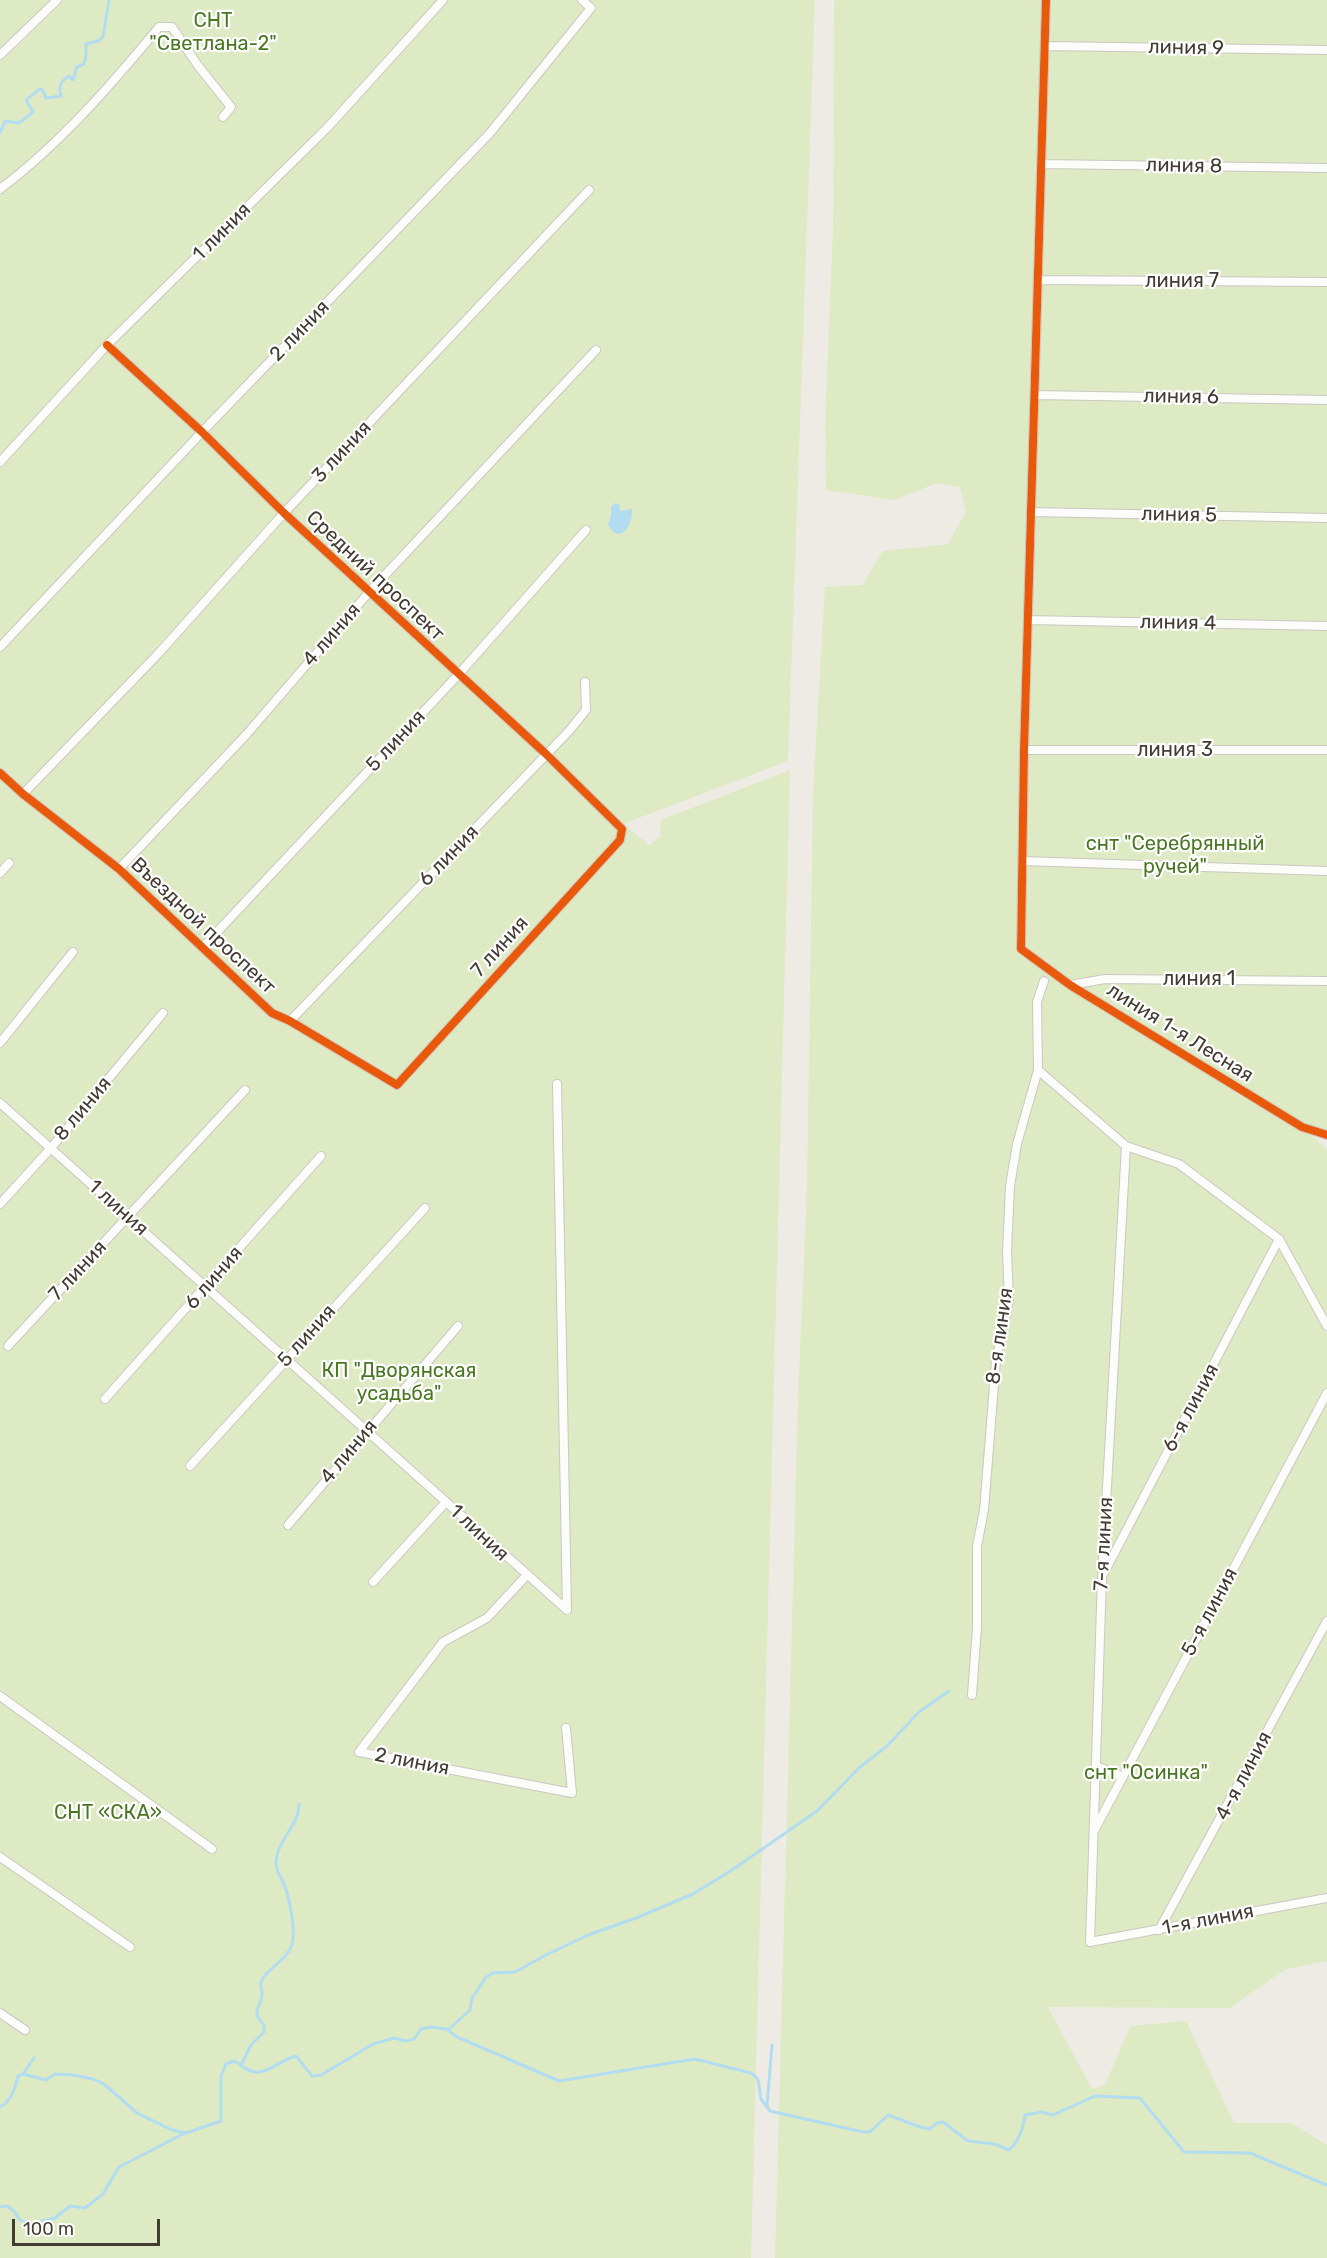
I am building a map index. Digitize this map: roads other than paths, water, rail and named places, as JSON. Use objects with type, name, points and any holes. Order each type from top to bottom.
[{"type":"street","points":[[0,55],[57,0]]},
{"type":"street","name":"1 линия","points":[[0,462],[107,345],[328,127],[443,0]]},
{"type":"street","name":"2 линия","points":[[0,647],[202,432],[490,133],[591,8],[582,0]]},
{"type":"street","points":[[1046,0],[1022,861],[1327,871]]},
{"type":"street","points":[[0,189],[21,173],[112,84],[159,27],[172,27],[198,67],[231,107],[223,117]]},
{"type":"street","name":"линия 9","points":[[1046,46],[1327,50]]},
{"type":"street","name":"линия 8","points":[[1041,164],[1327,168]]},
{"type":"street","name":"3 линия","points":[[23,794],[158,654],[284,513],[589,190]]},
{"type":"street","name":"линия 7","points":[[1038,280],[1327,282]]},
{"type":"street","name":"Средний проспект","points":[[107,345],[202,432],[284,513],[546,754],[622,829]]},
{"type":"street","name":"4 линия","points":[[119,869],[246,735],[370,591],[596,350]]},
{"type":"street","name":"линия 6","points":[[1035,395],[1327,400]]},
{"type":"street","name":"линия 5","points":[[1031,512],[1327,518]]},
{"type":"street","name":"5 линия","points":[[203,947],[458,675],[586,530]]},
{"type":"street","name":"линия 4","points":[[1028,620],[1327,626]]},
{"type":"street","name":"6 линия","points":[[290,1021],[586,710],[585,682]]},
{"type":"street","name":"линия 3","points":[[1024,750],[1327,750]]},
{"type":"street","name":"Въездной проспект","points":[[0,772],[23,794],[119,869],[272,1013],[290,1021],[397,1084]]},
{"type":"street","name":"7 линия","points":[[397,1084],[615,846],[620,840],[622,829]]},
{"type":"street","name":"линия 1-я Лесная","points":[[1022,861],[1021,949],[1070,985],[1307,1131],[1327,1135]]},
{"type":"street","points":[[0,873],[9,863]]},
{"type":"street","points":[[0,1043],[73,952]]},
{"type":"street","name":"линия 1","points":[[1070,985],[1105,979],[1327,981]]},
{"type":"street","name":"8-я линия","points":[[972,1695],[977,1627],[977,1546],[984,1510],[996,1360],[1009,1300],[1007,1251],[1010,1186],[1017,1144],[1038,1070],[1037,1002],[1044,981]]},
{"type":"street","name":"8 линия","points":[[0,1204],[51,1148],[164,1013]]},
{"type":"street","points":[[1038,1070],[1125,1146],[1179,1164],[1279,1239],[1327,1326]]},
{"type":"street","name":"1 линия","points":[[0,1103],[526,1576],[567,1610],[557,1084]]},
{"type":"street","name":"7 линия","points":[[8,1346],[245,1090]]},
{"type":"street","name":"7-я линия","points":[[1090,1942],[1102,1576],[1125,1146]]},
{"type":"street","name":"6 линия","points":[[105,1399],[321,1156]]},
{"type":"street","name":"5 линия","points":[[190,1466],[424,1208]]},
{"type":"street","name":"6-я линия","points":[[1102,1576],[1279,1239]]},
{"type":"street","name":"4 линия","points":[[288,1525],[458,1326]]},
{"type":"street","name":"5-я линия","points":[[1094,1832],[1327,1393]]},
{"type":"street","points":[[373,1582],[446,1502]]},
{"type":"street","name":"2 линия","points":[[526,1576],[487,1618],[442,1642],[359,1752],[572,1794],[566,1728]]},
{"type":"street","name":"4-я линия","points":[[1159,1930],[1327,1621]]},
{"type":"street","points":[[0,1696],[212,1849]]},
{"type":"street","points":[[1096,1766],[1123,1778]]},
{"type":"street","points":[[0,1857],[130,1947]]},
{"type":"street","name":"1-я линия","points":[[1090,1942],[1327,1898]]},
{"type":"street","points":[[0,2013],[25,2030]]},
{"type":"water","points":[[615,503],[619,504],[620,511],[632,509],[628,527],[621,534],[612,530],[608,524],[611,507]]},
{"type":"waterway","points":[[0,133],[5,121],[19,123],[33,112],[26,100],[40,89],[46,98],[61,96],[62,82],[69,76],[73,80],[77,67],[84,64],[86,44],[103,37],[109,0]]},
{"type":"waterway","points":[[448,2030],[470,2010],[472,1998],[486,1977],[493,1973],[515,1972],[588,1935],[693,1894],[735,1868],[817,1811],[859,1768],[887,1746],[919,1712],[949,1691]]},
{"type":"waterway","points":[[241,2065],[251,2045],[264,2032],[264,2025],[257,2014],[262,1996],[263,1979],[286,1955],[292,1944],[291,1911],[276,1863],[277,1855],[295,1819],[299,1804]]},
{"type":"waterway","points":[[0,2107],[10,2098],[18,2076],[23,2074],[46,2080],[55,2074],[74,2075],[104,2084],[137,2113],[172,2130],[186,2133],[221,2121],[221,2076],[226,2064],[234,2061],[251,2071],[262,2072],[296,2056],[312,2076],[321,2075],[373,2044],[394,2038],[405,2041],[414,2039],[421,2029],[430,2027],[447,2029],[455,2036],[559,2081],[695,2059],[751,2073],[758,2079],[761,2099],[770,2111],[863,2132],[870,2132],[888,2115],[930,2129],[937,2123],[943,2122],[968,2141],[995,2144],[1009,2150],[1020,2134],[1025,2115],[1041,2112],[1053,2115],[1095,2096],[1140,2098],[1184,2152],[1250,2153],[1327,2185]]},
{"type":"waterway","points":[[767,2106],[772,2045]]},
{"type":"waterway","points":[[23,2074],[34,2058]]},
{"type":"waterway","points":[[0,2207],[7,2206],[20,2220],[29,2224],[55,2218],[70,2206],[85,2208],[103,2194],[119,2167],[185,2133]]},
{"type":"park label","name":"СНТ \"Светлана-2\"","points":[[213,32]]},
{"type":"park label","name":"снт \"Серебрянный ручей\"","points":[[1175,856]]},
{"type":"park label","name":"КП \"Дворянская усадьба\"","points":[[399,1382]]},
{"type":"park label","name":"снт \"Осинка\"","points":[[1146,1773]]},
{"type":"park label","name":"СНТ «СКА»","points":[[108,1813]]}]
